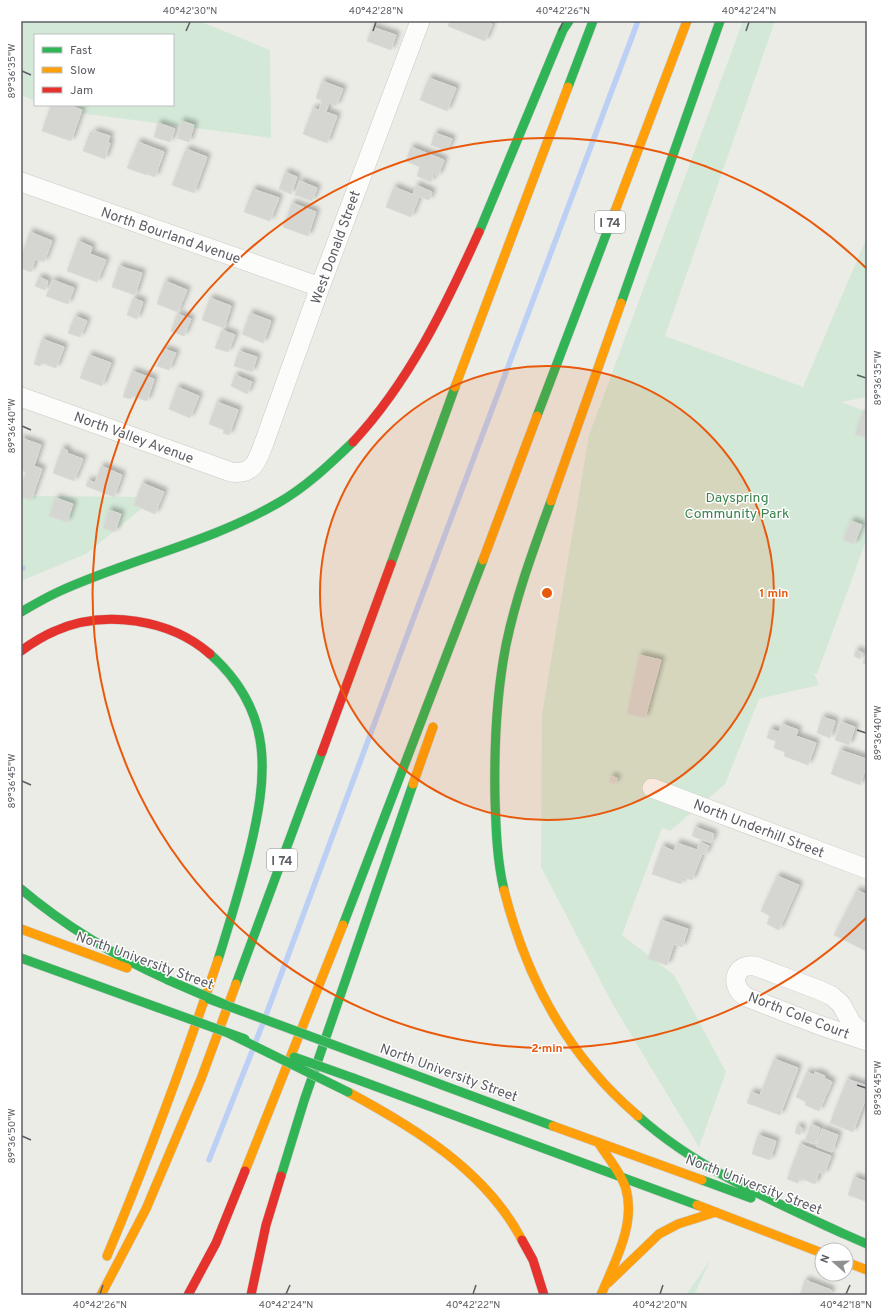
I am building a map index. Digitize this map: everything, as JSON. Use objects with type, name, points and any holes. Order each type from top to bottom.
[{"type":"main road","points":[[21,612],[61,590],[246,520],[280,502],[300,488],[334,462],[354,441],[379,411],[401,380],[426,341],[448,300],[489,208],[563,30],[569,21]]},
{"type":"main road","name":"I 74","points":[[101,1295],[146,1209],[201,1079],[353,668],[444,416],[593,21]]},
{"type":"main road","name":"I 74","points":[[188,1295],[216,1243],[356,893],[687,21]]},
{"type":"main road","points":[[720,21],[546,513],[524,578],[510,627],[502,664],[496,719],[494,779],[502,880],[509,908],[533,977],[571,1042],[606,1086],[627,1107],[660,1134],[699,1160],[745,1187],[857,1238]]},
{"type":"main road","points":[[462,641],[534,423]]},
{"type":"main road","points":[[21,651],[46,635],[61,628],[83,622],[111,618],[147,623],[173,632],[190,641],[214,658],[237,685],[252,713],[259,734],[262,750],[263,780],[259,810],[238,895],[186,1053],[144,1165],[102,1267]]},
{"type":"main road","points":[[252,1295],[258,1253],[296,1124],[437,716]]},
{"type":"main road","points":[[21,889],[52,915],[86,938],[168,982]]},
{"type":"main road","name":"North University Street","points":[[21,929],[796,1214],[857,1238]]},
{"type":"main road","points":[[21,958],[620,1176],[814,1250]]},
{"type":"main road","points":[[226,1032],[382,1110],[434,1143],[448,1154],[490,1194],[516,1228],[538,1271],[544,1295]]},
{"type":"main road","points":[[598,1142],[620,1176],[628,1201],[628,1213],[622,1239],[603,1291]]},
{"type":"main road","points":[[603,1291],[660,1234],[678,1224],[716,1212]]},
{"type":"main road","points":[[854,1265],[867,1270]]},
{"type":"street","name":"West Donald Street","points":[[248,470],[252,468],[258,457],[420,21]]},
{"type":"street","name":"North Bourland Avenue","points":[[21,182],[320,288]]},
{"type":"street","name":"North Valley Avenue","points":[[21,397],[231,472],[238,473],[248,470]]},
{"type":"street","name":"North Underhill Street","points":[[652,788],[867,869]]},
{"type":"street","name":"North Cole Court","points":[[867,1037],[852,1024],[839,1001],[826,993],[755,966],[745,967],[739,971],[737,975],[736,986],[746,997],[819,1025],[867,1041]]},
{"type":"green space","points":[[21,21],[199,21],[270,50],[271,138],[57,110],[47,106],[174,106],[174,34],[34,34],[34,101],[21,95]]},
{"type":"green space","name":"Dayspring Community Park","points":[[743,21],[775,21],[665,336],[803,387],[867,237],[867,397],[841,402],[867,412],[867,538],[817,674],[814,673],[819,685],[759,699],[725,784],[670,831],[662,828],[622,935],[674,975],[726,1072],[699,1147],[612,1003],[541,867],[542,714],[589,435]]},
{"type":"green space","points":[[21,496],[156,497],[86,554],[21,581]]},
{"type":"green space","points":[[711,1259],[694,1295],[686,1295]]},
{"type":"building","points":[[450,21],[485,21],[492,24],[485,41],[448,26]]},
{"type":"building","points":[[372,27],[396,35],[391,50],[367,41]]},
{"type":"building","points":[[429,78],[456,88],[447,111],[420,100]]},
{"type":"building","points":[[322,81],[343,89],[336,106],[329,103],[326,112],[337,116],[327,143],[303,134],[313,108],[319,110],[322,101],[316,98]]},
{"type":"building","points":[[51,106],[71,106],[82,110],[71,141],[42,131]]},
{"type":"building","points":[[181,121],[194,125],[189,142],[177,138]]},
{"type":"building","points":[[158,123],[175,129],[170,142],[154,137]]},
{"type":"building","points":[[94,131],[110,136],[108,142],[110,143],[105,159],[83,151],[89,135],[92,136]]},
{"type":"building","points":[[435,133],[452,139],[447,151],[431,145]]},
{"type":"building","points":[[138,142],[164,152],[155,177],[127,168]]},
{"type":"building","points":[[411,147],[444,160],[438,176],[434,174],[431,182],[417,176],[420,167],[406,161]]},
{"type":"building","points":[[186,149],[207,157],[194,193],[172,185]]},
{"type":"building","points":[[285,172],[297,177],[291,194],[279,189]]},
{"type":"building","points":[[300,181],[317,188],[312,201],[295,195]]},
{"type":"building","points":[[416,185],[432,192],[429,200],[413,194]]},
{"type":"building","points":[[394,187],[419,197],[411,217],[386,207]]},
{"type":"building","points":[[253,189],[279,198],[270,221],[244,212]]},
{"type":"building","points":[[292,203],[316,212],[308,236],[283,227]]},
{"type":"building","points":[[30,232],[52,241],[44,262],[35,259],[31,272],[21,268],[21,256]]},
{"type":"building","points":[[78,241],[92,247],[90,254],[106,260],[97,282],[67,271]]},
{"type":"building","points":[[119,266],[142,273],[135,295],[112,287]]},
{"type":"building","points":[[39,277],[48,281],[45,290],[35,286]]},
{"type":"building","points":[[53,280],[74,288],[68,304],[46,296]]},
{"type":"building","points":[[165,281],[187,290],[178,312],[157,304]]},
{"type":"building","points":[[133,298],[143,302],[137,319],[127,315]]},
{"type":"building","points":[[210,298],[231,306],[224,328],[202,320]]},
{"type":"building","points":[[250,313],[271,321],[263,343],[242,334]]},
{"type":"building","points":[[177,314],[191,319],[184,336],[171,331]]},
{"type":"building","points":[[75,316],[87,321],[80,337],[68,333]]},
{"type":"building","points":[[222,330],[235,335],[228,352],[215,348]]},
{"type":"building","points":[[42,339],[64,347],[56,368],[42,363],[40,366],[34,364]]},
{"type":"building","points":[[164,349],[176,353],[169,370],[157,366]]},
{"type":"building","points":[[239,351],[257,357],[252,372],[234,366]]},
{"type":"building","points":[[89,355],[111,363],[102,386],[80,378]]},
{"type":"building","points":[[132,371],[154,379],[147,401],[132,396],[131,399],[123,397]]},
{"type":"building","points":[[235,375],[252,382],[247,394],[231,386]]},
{"type":"building","points":[[177,387],[199,396],[190,418],[169,409]]},
{"type":"building","points":[[217,402],[238,410],[229,435],[223,433],[224,430],[209,424]]},
{"type":"building","points":[[863,413],[867,414],[867,438],[855,434]]},
{"type":"building","points":[[21,438],[41,445],[34,466],[42,469],[31,500],[21,497],[21,486],[26,472],[21,470]]},
{"type":"building","points":[[62,448],[68,451],[67,453],[83,459],[74,481],[53,473]]},
{"type":"building","points":[[101,466],[122,475],[114,497],[86,486],[88,480],[95,483]]},
{"type":"building","points":[[142,483],[164,492],[155,514],[134,505]]},
{"type":"building","points":[[56,498],[73,504],[67,522],[49,516]]},
{"type":"building","points":[[109,510],[121,514],[115,532],[103,528]]},
{"type":"building","points":[[851,521],[862,525],[854,544],[843,540]]},
{"type":"building","points":[[856,650],[863,653],[860,659],[854,656]]},
{"type":"building","points":[[867,651],[867,664],[863,663]]},
{"type":"building","points":[[639,655],[661,660],[645,718],[627,714]]},
{"type":"building","points":[[822,717],[835,721],[830,738],[817,733]]},
{"type":"building","points":[[841,722],[855,727],[849,745],[835,740]]},
{"type":"building","points":[[782,724],[798,730],[796,736],[816,743],[808,765],[784,756],[785,752],[774,748],[776,741],[767,738],[770,729],[779,732]]},
{"type":"building","points":[[840,750],[867,759],[867,765],[860,785],[831,774]]},
{"type":"building","points":[[611,776],[617,778],[615,784],[609,782]]},
{"type":"building","points":[[695,827],[714,834],[711,843],[692,836]]},
{"type":"building","points":[[700,842],[709,846],[705,855],[702,854],[692,880],[683,877],[681,884],[652,874],[662,846],[674,851],[677,843],[697,850]]},
{"type":"building","points":[[777,876],[799,885],[779,930],[767,924],[770,916],[761,911]]},
{"type":"building","points":[[857,890],[867,895],[867,910],[865,914],[867,915],[866,951],[834,935]]},
{"type":"building","points":[[661,920],[688,929],[682,947],[674,944],[667,965],[648,959]]},
{"type":"building","points":[[774,1059],[798,1068],[780,1115],[747,1103],[751,1092],[760,1095]]},
{"type":"building","points":[[807,1072],[814,1075],[815,1072],[825,1076],[824,1078],[832,1082],[819,1111],[805,1105],[806,1102],[796,1097]]},
{"type":"building","points":[[847,1079],[867,1086],[867,1095],[853,1132],[830,1123]]},
{"type":"building","points":[[811,1124],[820,1128],[815,1144],[805,1141]]},
{"type":"building","points":[[797,1126],[802,1128],[800,1135],[795,1133]]},
{"type":"building","points":[[822,1129],[838,1135],[832,1152],[816,1146]]},
{"type":"building","points":[[758,1135],[776,1141],[770,1160],[752,1154]]},
{"type":"building","points":[[800,1144],[831,1156],[824,1174],[819,1172],[815,1184],[800,1178],[798,1183],[787,1179]]},
{"type":"building","points":[[854,1177],[867,1182],[867,1197],[865,1201],[848,1195]]},
{"type":"building","points":[[805,1280],[831,1290],[830,1295],[800,1295]]},
{"type":"waterway","points":[[266,1015],[638,21]]},
{"type":"waterway","points":[[256,1041],[263,1023]]},
{"type":"waterway","points":[[209,1160],[253,1049]]},
{"type":"traffic: fast","points":[[479,232],[563,30],[569,21]]},
{"type":"traffic: fast","points":[[568,87],[593,21]]},
{"type":"traffic: fast","points":[[621,303],[720,21]]},
{"type":"traffic: fast","points":[[537,416],[615,211]]},
{"type":"traffic: fast","points":[[391,564],[455,387]]},
{"type":"traffic: fast","points":[[21,612],[53,594],[85,580],[197,540],[252,517],[288,497],[308,483],[353,442]]},
{"type":"traffic: fast","points":[[504,890],[498,856],[495,799],[495,741],[500,683],[506,645],[515,608],[551,501]]},
{"type":"traffic: fast","points":[[343,925],[483,560]]},
{"type":"traffic: fast","points":[[210,654],[231,676],[246,699],[256,722],[261,746],[262,771],[260,798],[249,853],[218,960]]},
{"type":"traffic: fast","points":[[236,984],[322,752]]},
{"type":"traffic: fast","points":[[281,1176],[304,1101],[413,784]]},
{"type":"traffic: fast","points":[[21,889],[56,916],[92,940],[110,951],[168,980]]},
{"type":"traffic: fast","points":[[21,958],[159,1008]]},
{"type":"traffic: fast","points":[[168,980],[226,1005]]},
{"type":"traffic: fast","points":[[209,999],[361,1055]]},
{"type":"traffic: fast","points":[[159,1008],[245,1039]]},
{"type":"traffic: fast","points":[[226,1032],[348,1092]]},
{"type":"traffic: fast","points":[[361,1055],[553,1126]]},
{"type":"traffic: fast","points":[[294,1057],[353,1078]]},
{"type":"traffic: fast","points":[[353,1078],[697,1205]]},
{"type":"traffic: fast","points":[[638,1116],[661,1135],[710,1168],[763,1196],[844,1234]]},
{"type":"traffic: fast","points":[[702,1180],[751,1198]]},
{"type":"traffic: fast","points":[[826,1226],[867,1244]]},
{"type":"traffic: slow","points":[[615,211],[687,21]]},
{"type":"traffic: slow","points":[[455,387],[568,87]]},
{"type":"traffic: slow","points":[[551,501],[621,303]]},
{"type":"traffic: slow","points":[[483,560],[537,416]]},
{"type":"traffic: slow","points":[[413,784],[433,727]]},
{"type":"traffic: slow","points":[[504,890],[528,964],[564,1032],[605,1085],[638,1116]]},
{"type":"traffic: slow","points":[[245,1171],[343,925]]},
{"type":"traffic: slow","points":[[21,929],[127,968]]},
{"type":"traffic: slow","points":[[107,1256],[165,1109],[218,960]]},
{"type":"traffic: slow","points":[[101,1295],[146,1209],[201,1079],[236,984]]},
{"type":"traffic: slow","points":[[348,1092],[423,1136],[469,1172],[507,1215],[522,1240]]},
{"type":"traffic: slow","points":[[553,1126],[702,1180]]},
{"type":"traffic: slow","points":[[598,1142],[624,1183],[628,1203],[626,1230],[622,1244],[601,1295]]},
{"type":"traffic: slow","points":[[697,1205],[814,1250]]},
{"type":"traffic: slow","points":[[608,1283],[659,1234],[678,1224],[716,1212]]},
{"type":"traffic: slow","points":[[854,1265],[867,1270]]},
{"type":"traffic: jam","points":[[353,442],[373,419],[409,369],[439,316],[479,232]]},
{"type":"traffic: jam","points":[[322,752],[391,564]]},
{"type":"traffic: jam","points":[[21,651],[46,635],[74,624],[94,620],[115,619],[136,621],[176,633],[194,642],[210,654]]},
{"type":"traffic: jam","points":[[188,1295],[216,1243],[245,1171]]},
{"type":"traffic: jam","points":[[251,1295],[266,1225],[281,1176]]},
{"type":"traffic: jam","points":[[522,1240],[533,1260],[544,1295]]}]
